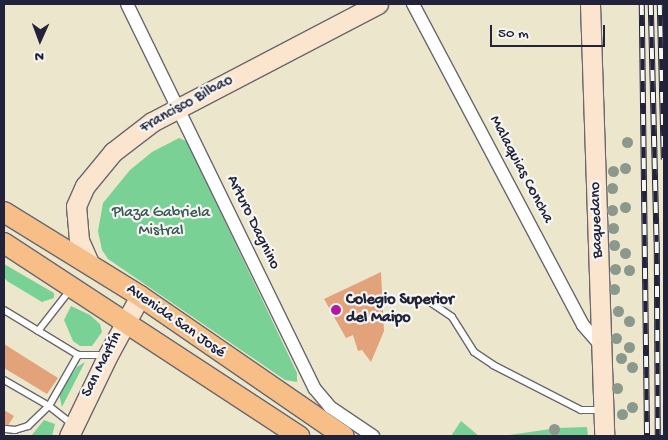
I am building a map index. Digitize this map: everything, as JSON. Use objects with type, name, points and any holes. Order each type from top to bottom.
[{"type":"main road","name":"Avenida San José","points":[[4,212],[140,296],[344,436]]},
{"type":"main road","name":"Avenida San José","points":[[4,243],[300,436]]},
{"type":"street","name":"Arturo Dagnino","points":[[126,4],[315,389],[330,407],[373,436]]},
{"type":"street","name":"Francisco Bilbao","points":[[90,265],[76,227],[76,206],[85,186],[125,141],[178,109],[378,4]]},
{"type":"street","name":"Malaquias Concha","points":[[414,4],[583,325],[602,347]]},
{"type":"street","name":"Baquedano","points":[[590,4],[604,436]]},
{"type":"street","name":"San Martín","points":[[72,431],[108,355],[140,296]]},
{"type":"lane","points":[[38,330],[72,287]]},
{"type":"lane","points":[[427,300],[452,317],[474,352],[493,365],[581,410],[604,410]]},
{"type":"lane","points":[[4,310],[78,355],[108,355]]},
{"type":"lane","points":[[6,429],[15,430],[28,426],[49,406],[78,355]]},
{"type":"lane","points":[[4,380],[49,406],[72,431]]},
{"type":"green space","name":"Plaza Gabriela Mistral","points":[[179,138],[186,141],[191,150],[297,373],[297,382],[285,380],[108,259],[102,250],[98,231],[103,203],[130,170],[152,152]]},
{"type":"green space","points":[[4,264],[54,293],[54,298],[42,302],[7,281],[4,277]]},
{"type":"green space","points":[[71,306],[90,315],[100,324],[102,332],[92,346],[80,346],[73,341],[64,320]]},
{"type":"green space","points":[[85,362],[62,407],[59,394],[77,367]]},
{"type":"green space","points":[[44,420],[55,424],[52,436],[31,436]]},
{"type":"green space","points":[[461,421],[479,436],[451,436]]},
{"type":"green space","points":[[587,427],[588,436],[502,436],[557,428]]},
{"type":"building","points":[[381,272],[384,331],[371,362],[362,350],[358,351],[353,335],[346,338],[324,299]]},
{"type":"building","points":[[4,344],[58,378],[47,394],[4,368]]},
{"type":"building","points":[[4,410],[14,416],[4,432]]},
{"type":"railway","points":[[642,4],[647,436]]},
{"type":"railway","points":[[651,4],[657,242],[658,436]]},
{"type":"railway","points":[[660,4],[664,160]]},
{"type":"place","name":"Colegio Superior del Maipo","points":[[336,310]]}]
